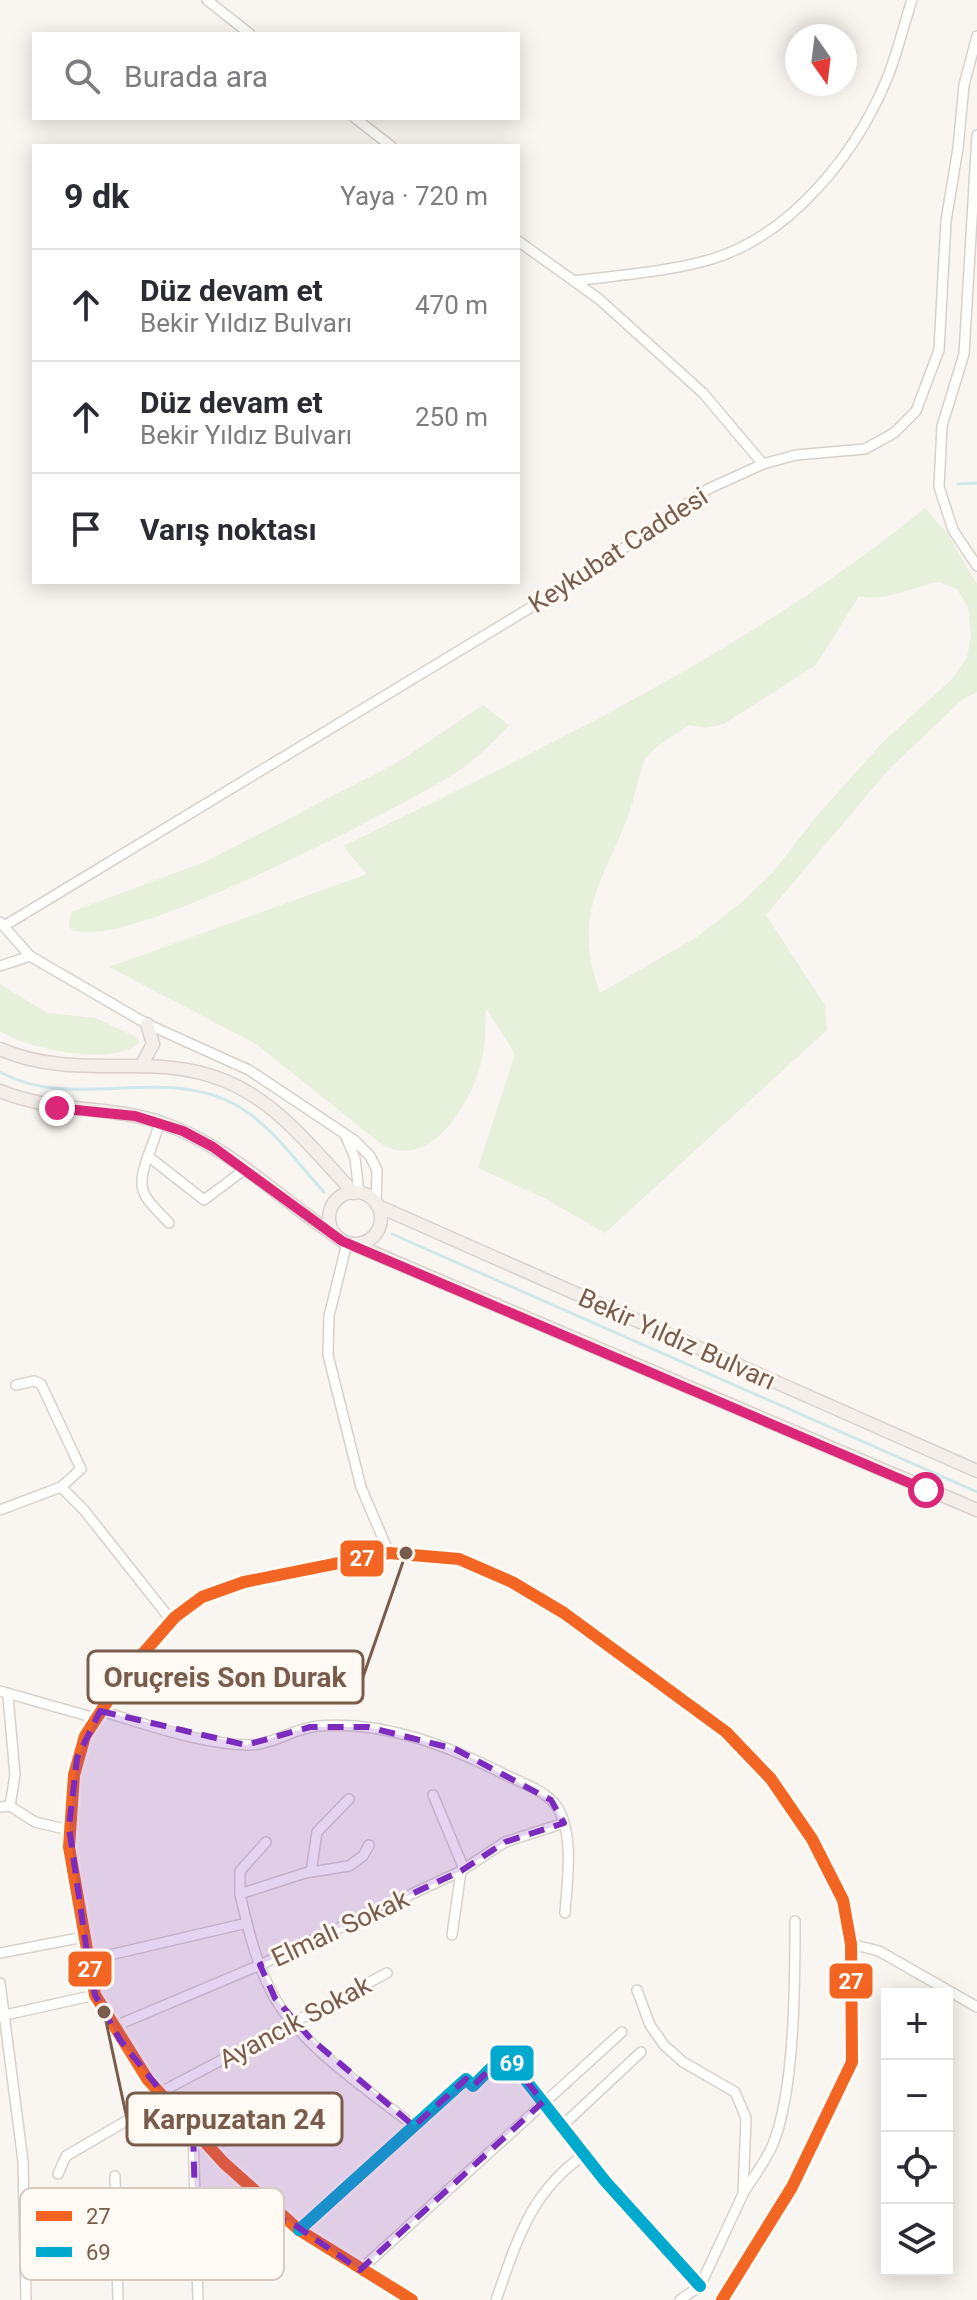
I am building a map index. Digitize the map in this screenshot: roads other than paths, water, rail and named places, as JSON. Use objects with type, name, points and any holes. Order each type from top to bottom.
[{"type":"main road","points":[[141,1066],[153,1044],[147,1024]]},
{"type":"main road","points":[[0,1049],[63,1066],[141,1066],[194,1071],[252,1093],[289,1121],[357,1193],[377,1205],[381,1220],[377,1231],[369,1240],[346,1241],[329,1222],[330,1211],[340,1197],[357,1193]]},
{"type":"main road","name":"Bekir Yıldız Bulvarı","points":[[0,1091],[43,1106],[119,1113],[160,1123],[198,1139],[346,1241],[977,1510]]},
{"type":"main road","name":"Bekir Yıldız Bulvarı","points":[[377,1205],[977,1471]]},
{"type":"street","points":[[207,0],[247,32]]},
{"type":"street","points":[[574,281],[713,259],[748,244],[782,221],[824,178],[863,126],[887,79],[912,0]]},
{"type":"street","name":"Keykubat Caddesi","points":[[2,924],[578,579],[708,489],[763,464],[796,455],[865,449],[894,433],[916,411],[939,350],[946,221],[964,85],[977,36]]},
{"type":"street","points":[[358,120],[388,144]]},
{"type":"street","points":[[977,135],[964,354],[942,426],[939,487],[953,530],[977,566]]},
{"type":"street","points":[[520,242],[574,281],[703,393],[763,464]]},
{"type":"street","points":[[2,924],[30,956],[147,1024],[249,1070],[359,1144],[374,1163],[379,1185],[377,1205]]},
{"type":"street","points":[[0,966],[30,956]]},
{"type":"street","points":[[160,1123],[140,1177],[141,1191],[169,1223]]},
{"type":"street","points":[[341,1131],[354,1153],[357,1193]]},
{"type":"street","points":[[148,1156],[204,1200],[244,1170]]},
{"type":"street","points":[[346,1241],[327,1326],[329,1364],[361,1487],[389,1553]]},
{"type":"street","points":[[0,1510],[61,1487],[78,1475],[80,1467],[41,1384],[34,1381],[16,1385]]},
{"type":"street","points":[[61,1487],[84,1510],[171,1620]]},
{"type":"street","points":[[253,2188],[193,2131],[162,2096],[113,2027],[95,1995],[69,1830],[77,1758],[98,1715],[131,1667],[171,1620],[202,1597],[244,1582],[389,1553],[459,1559],[512,1582],[564,1613],[726,1732],[771,1779],[812,1839],[843,1900],[851,1944],[852,2062],[792,2187],[722,2300]]},
{"type":"street","points":[[69,1830],[35,1822],[5,1807],[15,1775],[4,1693],[246,1745],[265,1743],[310,1727],[368,1727],[455,1749],[546,1795],[556,1805],[564,1823],[565,1913]]},
{"type":"street","points":[[433,1795],[462,1870],[452,1935]]},
{"type":"street","points":[[311,1872],[317,1832],[349,1799]]},
{"type":"street","name":"Elmalı Sokak","points":[[113,2027],[260,1965],[462,1870],[505,1842],[564,1823]]},
{"type":"street","points":[[266,1842],[241,1867],[237,1883],[260,1965],[275,1998],[347,2073],[414,2126]]},
{"type":"street","points":[[240,1894],[311,1872],[354,1864],[369,1845]]},
{"type":"street","points":[[680,2300],[700,2286],[743,2194],[769,2154],[780,2123],[791,2031],[795,1921]]},
{"type":"street","points":[[88,1960],[247,1923]]},
{"type":"street","points":[[0,1953],[84,1937]]},
{"type":"street","points":[[851,1944],[879,1951],[977,2007]]},
{"type":"street","name":"Ayancık Sokak","points":[[58,2174],[66,2156],[162,2096],[387,1973]]},
{"type":"street","points":[[0,1983],[23,2161],[24,2188]]},
{"type":"street","points":[[637,1990],[650,2025],[673,2054],[730,2088],[742,2102],[746,2118],[743,2194]]},
{"type":"street","points":[[2,2016],[95,1995]]},
{"type":"street","points":[[360,2270],[622,2032]]},
{"type":"street","points":[[562,2126],[641,2052]]},
{"type":"street","points":[[299,2230],[466,2079],[473,2086],[505,2054],[584,2155],[700,2286]]},
{"type":"street","points":[[210,2148],[287,2106]]},
{"type":"street","points":[[193,2131],[195,2188]]},
{"type":"street","points":[[496,2300],[528,2213],[557,2174],[584,2155]]},
{"type":"street","points":[[115,2176],[115,2188]]},
{"type":"street","points":[[284,2216],[299,2230],[360,2270],[412,2300]]},
{"type":"street","points":[[284,2221],[289,2221]]},
{"type":"street","points":[[26,2280],[26,2300]]},
{"type":"street","points":[[118,2280],[118,2300]]},
{"type":"street","points":[[197,2280],[198,2300]]},
{"type":"waterway","points":[[958,484],[977,483]]},
{"type":"waterway","points":[[0,1072],[58,1089],[149,1087],[179,1088],[209,1094],[238,1106],[262,1124],[324,1192]]},
{"type":"waterway","points":[[392,1234],[977,1492]]},
{"type":"place","name":"Oruçreis Son Durak","points":[[406,1553]]},
{"type":"place","name":"Karpuzatan 24","points":[[104,2012]]}]
